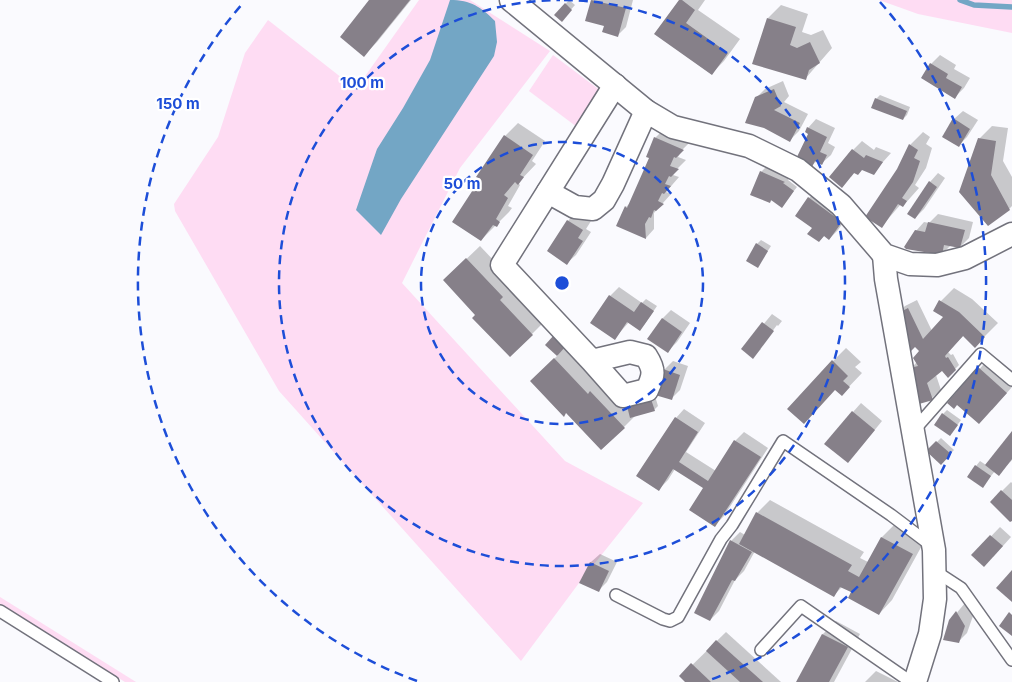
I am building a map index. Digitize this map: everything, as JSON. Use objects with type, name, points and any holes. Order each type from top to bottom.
[{"type":"street","points":[[510,0],[646,111],[673,127],[749,146],[798,170],[841,205],[884,255],[910,264],[937,265],[965,258],[1012,234]]},
{"type":"street","points":[[592,362],[502,265],[615,85]]},
{"type":"street","points":[[548,192],[575,207],[593,209],[604,200],[646,111]]},
{"type":"street","points":[[884,255],[886,279],[912,432],[934,548],[936,599],[930,634],[915,682]]},
{"type":"lane","points":[[912,432],[981,354],[1012,380]]},
{"type":"lane","points":[[616,595],[663,619],[670,621],[678,618],[721,539],[732,525],[783,441],[891,515],[934,548]]},
{"type":"lane","points":[[935,571],[960,588],[1012,660]]},
{"type":"lane","points":[[761,650],[801,606],[911,682]]},
{"type":"lane","points":[[0,611],[113,682]]},
{"type":"shaded area","points":[[419,0],[470,0],[550,51],[460,168],[402,283],[565,461],[643,503],[579,583],[521,661],[279,391],[175,211],[174,204],[218,137],[245,53],[268,20],[356,89]]},
{"type":"shaded area","points":[[879,0],[1012,0],[1012,33],[918,14]]},
{"type":"shaded area","points":[[553,55],[605,94],[581,130],[529,91]]},
{"type":"shaded area","points":[[0,597],[136,682],[125,682],[0,604]]},
{"type":"water","points":[[450,0],[464,1],[475,5],[495,21],[497,42],[494,56],[401,199],[381,235],[356,210],[377,149],[430,60]]},
{"type":"building","points":[[369,0],[410,0],[364,57],[340,37]]},
{"type":"building","points":[[591,0],[626,8],[618,37],[602,32],[604,26],[585,21]]},
{"type":"building","points":[[679,0],[682,0],[695,10],[686,23],[728,53],[712,75],[654,34]]},
{"type":"building","points":[[565,3],[572,10],[562,22],[554,15]]},
{"type":"building","points":[[767,18],[796,27],[790,45],[797,48],[810,42],[820,63],[809,70],[806,80],[752,64]]},
{"type":"building","points":[[930,63],[948,74],[946,78],[962,87],[955,99],[921,78]]},
{"type":"building","points":[[774,89],[781,106],[774,110],[800,123],[790,142],[764,128],[745,123],[755,97]]},
{"type":"building","points":[[875,98],[907,111],[903,120],[871,108]]},
{"type":"building","points":[[953,118],[970,129],[959,147],[942,137]]},
{"type":"building","points":[[807,127],[827,137],[820,152],[827,155],[822,165],[815,161],[812,167],[796,159],[808,134],[805,132]]},
{"type":"building","points":[[504,135],[533,155],[520,175],[524,177],[518,185],[515,182],[504,195],[508,198],[496,219],[500,222],[497,227],[493,225],[481,241],[452,222],[480,179],[476,177]]},
{"type":"building","points":[[654,137],[684,150],[676,158],[674,157],[670,166],[679,169],[671,177],[669,176],[665,184],[671,186],[664,194],[662,193],[658,201],[664,204],[656,211],[654,210],[651,218],[649,217],[645,224],[646,239],[616,226],[625,206],[627,208],[649,158],[646,157]]},
{"type":"building","points":[[978,138],[996,141],[991,175],[1010,210],[988,226],[959,192]]},
{"type":"building","points":[[909,144],[918,150],[914,158],[920,161],[913,182],[902,198],[907,201],[903,207],[898,204],[882,228],[865,217],[897,169]]},
{"type":"building","points":[[852,149],[864,158],[866,155],[883,162],[874,175],[862,170],[858,175],[854,173],[842,188],[829,177]]},
{"type":"building","points":[[760,171],[785,182],[783,183],[794,191],[782,208],[771,200],[770,203],[750,195]]},
{"type":"building","points":[[929,181],[937,187],[915,219],[907,214]]},
{"type":"building","points":[[808,197],[842,222],[829,240],[824,236],[819,242],[807,234],[812,228],[795,216]]},
{"type":"building","points":[[567,220],[583,230],[578,238],[583,241],[567,265],[547,251]]},
{"type":"building","points":[[928,222],[965,230],[960,248],[944,245],[942,255],[906,249],[904,247],[915,230],[925,232]]},
{"type":"building","points":[[756,243],[768,251],[758,268],[746,261]]},
{"type":"building","points":[[466,258],[503,297],[500,300],[533,335],[510,357],[472,318],[475,315],[443,280]]},
{"type":"building","points":[[609,295],[634,312],[641,302],[654,311],[640,331],[627,322],[615,340],[590,323]]},
{"type":"building","points":[[939,300],[959,312],[985,337],[975,348],[963,336],[945,356],[946,358],[948,357],[956,370],[948,378],[942,371],[927,383],[933,400],[919,404],[910,368],[918,366],[913,358],[919,351],[915,347],[909,353],[895,315],[908,308],[923,339],[943,317],[933,311]]},
{"type":"building","points":[[662,318],[682,332],[668,353],[647,339]]},
{"type":"building","points":[[762,322],[774,331],[753,359],[741,349]]},
{"type":"building","points":[[554,335],[566,346],[557,356],[545,345]]},
{"type":"building","points":[[554,358],[588,394],[590,391],[625,428],[601,450],[566,413],[564,417],[530,381]]},
{"type":"building","points":[[832,360],[848,376],[843,381],[850,387],[842,396],[835,390],[804,424],[787,409]]},
{"type":"building","points":[[978,367],[1007,393],[979,424],[957,405],[954,409],[947,403]]},
{"type":"building","points":[[663,369],[680,375],[672,400],[655,395]]},
{"type":"building","points":[[651,399],[655,411],[630,418],[627,406]]},
{"type":"building","points":[[852,411],[875,430],[848,463],[824,444]]},
{"type":"building","points":[[942,413],[958,425],[950,436],[934,425]]},
{"type":"building","points":[[675,417],[698,432],[679,462],[708,481],[734,440],[761,457],[715,527],[689,510],[703,488],[673,469],[659,491],[636,476]]},
{"type":"building","points":[[1012,431],[1012,459],[999,476],[985,465]]},
{"type":"building","points":[[936,441],[951,454],[941,465],[926,451]]},
{"type":"building","points":[[975,465],[991,476],[983,488],[967,477]]},
{"type":"building","points":[[1001,490],[1012,500],[1012,521],[1010,522],[990,502]]},
{"type":"building","points":[[756,512],[852,565],[848,571],[859,577],[881,537],[913,554],[879,615],[848,598],[851,592],[840,587],[834,597],[739,544]]},
{"type":"building","points":[[990,535],[1003,546],[984,567],[971,555]]},
{"type":"building","points":[[730,540],[752,552],[735,581],[732,580],[710,621],[694,613]]},
{"type":"building","points":[[590,562],[609,571],[599,592],[579,583]]},
{"type":"building","points":[[1012,570],[1012,602],[996,588]]},
{"type":"building","points":[[956,611],[965,626],[959,643],[943,640],[949,620]]},
{"type":"building","points":[[1009,612],[1012,615],[1012,636],[999,626]]},
{"type":"building","points":[[822,634],[848,647],[829,682],[796,682]]},
{"type":"building","points":[[716,640],[763,682],[740,682],[706,651]]},
{"type":"building","points":[[691,663],[711,682],[685,682],[679,676]]},
{"type":"waterway","points":[[960,0],[974,5],[1012,7]]}]
